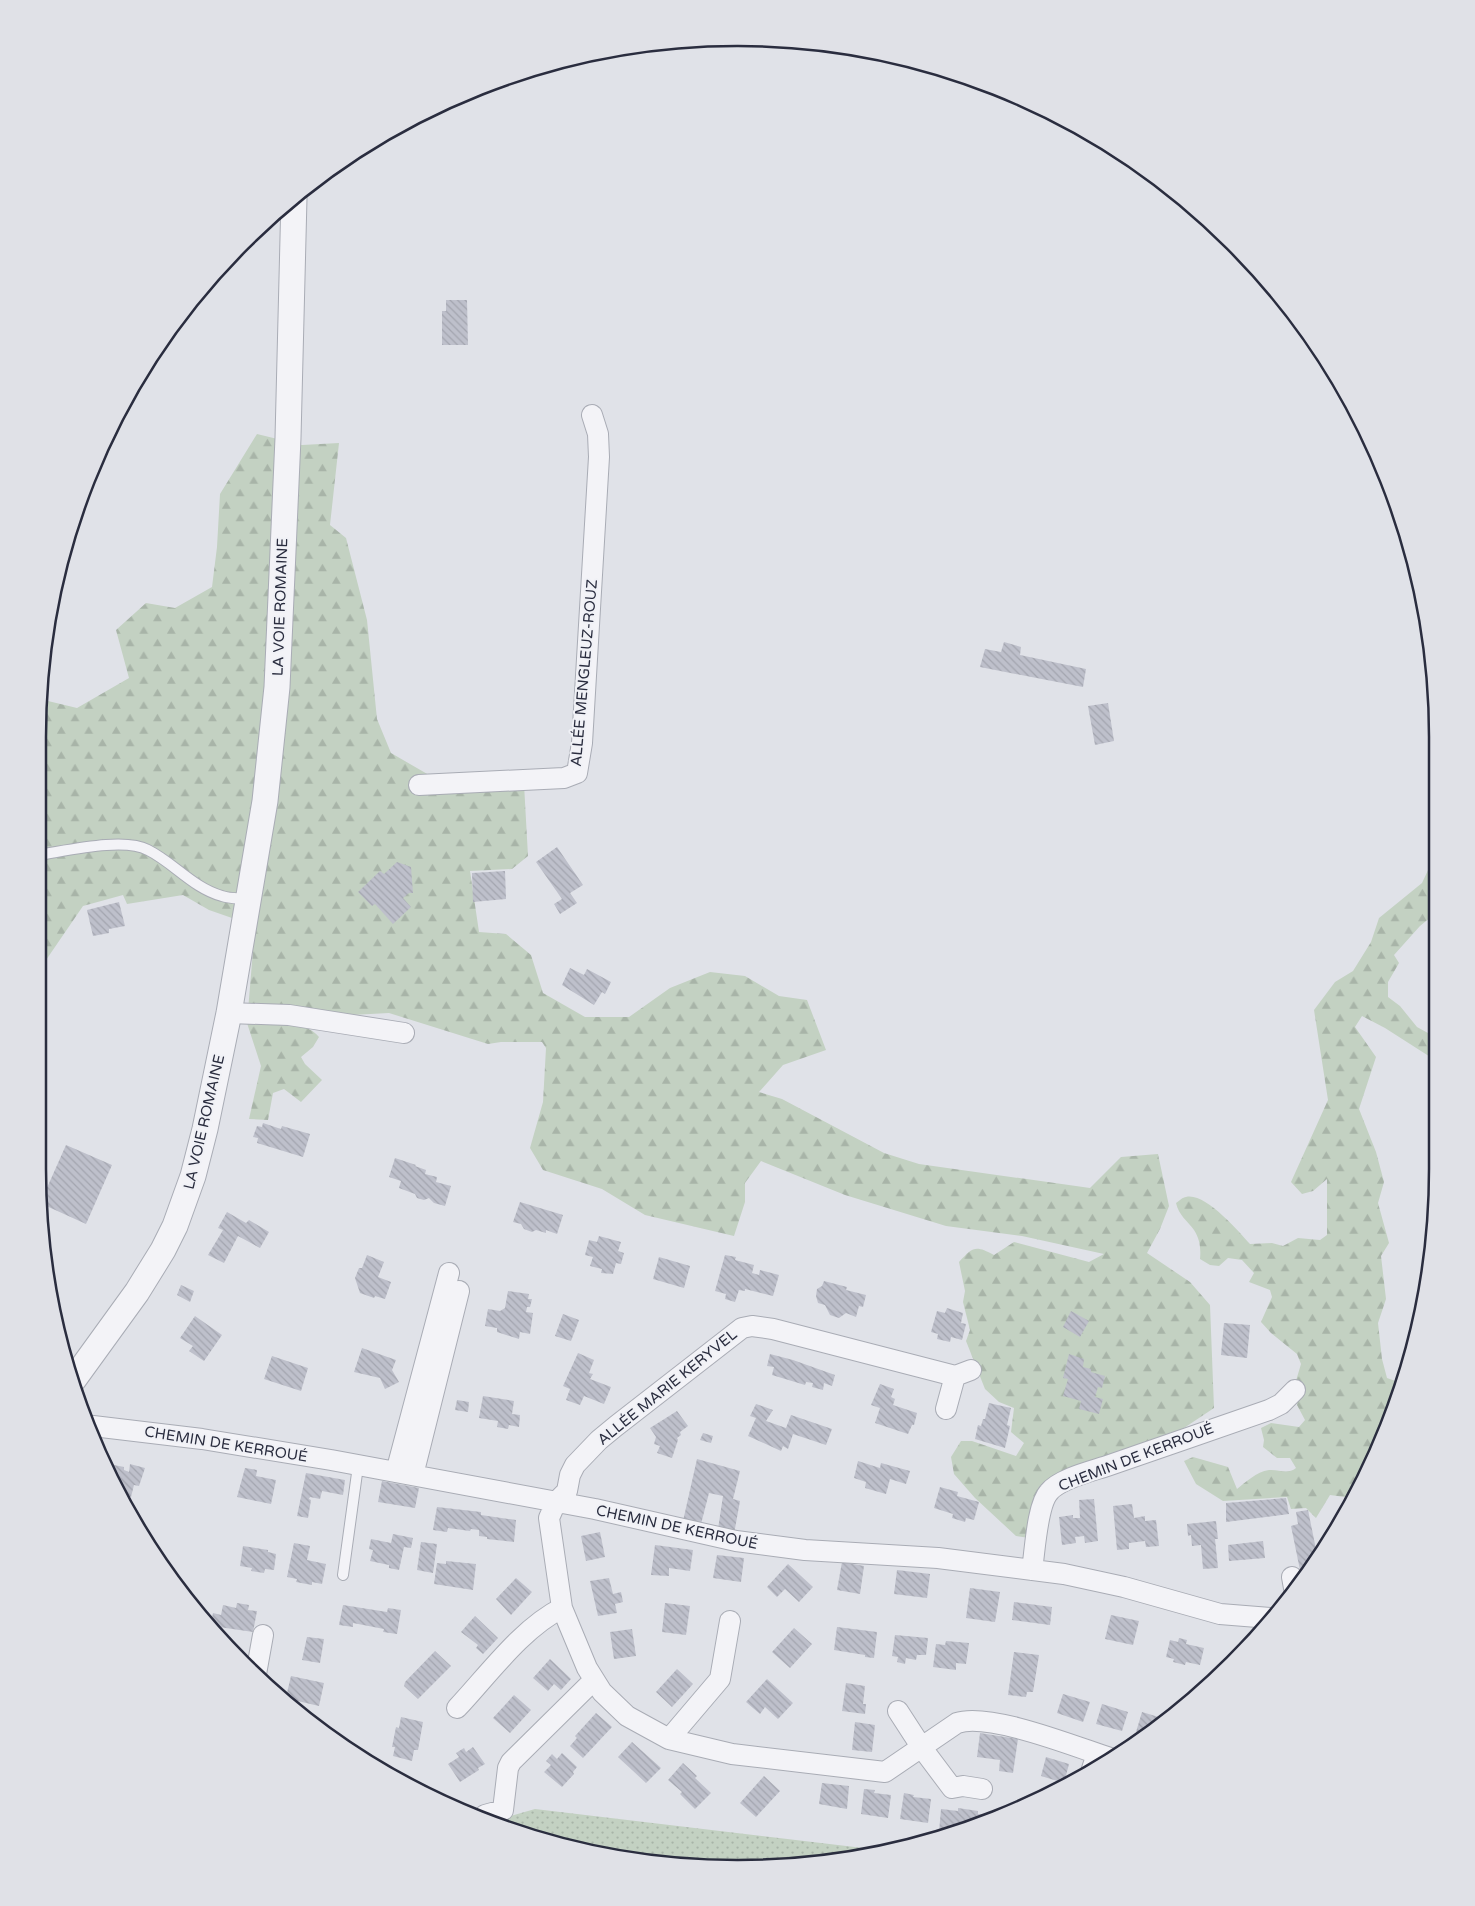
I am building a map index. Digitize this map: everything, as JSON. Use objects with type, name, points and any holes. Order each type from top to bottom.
[{"type":"street","name":"LA VOIE ROMAINE","points":[[78,1374],[141,1286],[175,1226],[193,1176],[205,1129],[229,1013],[265,802],[277,687],[288,438],[294,208]]},
{"type":"street","name":"ALLÉE MENGLEUZ-ROUZ","points":[[420,785],[564,778],[578,773],[582,743],[599,457],[598,434],[592,415]]},
{"type":"street","points":[[229,1013],[281,1014],[404,1033]]},
{"type":"street","points":[[404,1473],[450,1273]]},
{"type":"street","points":[[404,1473],[459,1291]]},
{"type":"street","name":"ALLÉE MARIE KERYVEL","points":[[946,1409],[963,1373],[773,1329],[752,1326],[742,1328],[599,1440],[575,1465],[570,1475],[567,1491],[556,1502],[550,1513],[549,1525],[562,1608],[574,1641],[594,1680],[606,1696],[627,1716],[669,1739],[732,1754],[766,1760],[885,1772],[957,1722],[971,1720],[1027,1731],[1095,1759]]},
{"type":"street","name":"CHEMIN DE KERROUÉ","points":[[1032,1570],[1044,1499],[1054,1488],[1068,1480],[1269,1410],[1281,1404],[1295,1390]]},
{"type":"street","name":"CHEMIN DE KERROUÉ","points":[[96,1426],[202,1439],[404,1473],[629,1516],[736,1542],[805,1550],[938,1558],[1064,1574],[1117,1585],[1220,1614],[1262,1618]]},
{"type":"street","points":[[457,1708],[527,1632],[547,1616],[562,1608]]},
{"type":"street","points":[[669,1739],[720,1679],[730,1622]]},
{"type":"street","points":[[258,1665],[263,1635]]},
{"type":"street","points":[[494,1813],[511,1762],[594,1680]]},
{"type":"street","points":[[898,1711],[922,1748],[952,1788],[963,1786],[982,1789]]},
{"type":"lane","points":[[46,854],[102,846],[129,845],[147,849],[204,890],[223,897],[248,899]]},
{"type":"lane","points":[[342,1576],[358,1466]]},
{"type":"green space","points":[[257,434],[302,445],[339,443],[330,525],[346,538],[367,620],[377,719],[391,753],[429,775],[524,784],[528,856],[512,869],[470,871],[479,932],[506,934],[531,955],[543,993],[585,1017],[629,1017],[670,988],[710,972],[745,976],[779,996],[807,1000],[826,1050],[783,1065],[759,1092],[782,1099],[884,1153],[919,1164],[1090,1188],[1121,1157],[1158,1154],[1169,1206],[1160,1229],[1147,1253],[1190,1282],[1210,1305],[1214,1408],[1166,1440],[1064,1479],[1029,1538],[1016,1536],[975,1498],[954,1474],[951,1457],[961,1441],[972,1441],[1016,1456],[1024,1443],[1011,1432],[1014,1408],[999,1402],[985,1389],[966,1341],[970,1330],[963,1302],[965,1291],[959,1262],[975,1249],[994,1255],[1014,1242],[1089,1262],[1104,1254],[1022,1236],[946,1226],[845,1195],[761,1161],[745,1183],[745,1202],[734,1236],[645,1215],[602,1189],[543,1170],[530,1148],[543,1102],[546,1048],[542,1042],[501,1042],[488,1044],[389,1013],[333,1016],[300,1021],[319,1037],[313,1047],[301,1057],[305,1064],[322,1080],[301,1102],[284,1089],[273,1093],[268,1120],[249,1119],[261,1066],[247,1023],[255,926],[209,910],[183,895],[127,904],[123,895],[83,906],[46,960],[48,701],[77,708],[129,678],[116,630],[146,603],[175,608],[212,587],[217,547],[220,494]]},
{"type":"green space","points":[[1429,868],[1429,919],[1394,955],[1399,963],[1388,982],[1388,997],[1400,1006],[1417,1027],[1429,1034],[1429,1056],[1385,1028],[1362,1016],[1355,1027],[1376,1057],[1359,1109],[1376,1152],[1384,1182],[1378,1203],[1389,1243],[1381,1256],[1386,1299],[1378,1323],[1382,1359],[1387,1378],[1395,1381],[1392,1391],[1376,1433],[1345,1497],[1330,1495],[1316,1518],[1306,1508],[1291,1509],[1287,1497],[1223,1501],[1196,1484],[1184,1461],[1193,1457],[1228,1467],[1237,1489],[1264,1471],[1286,1471],[1296,1468],[1290,1458],[1277,1458],[1263,1447],[1264,1440],[1261,1428],[1271,1423],[1299,1427],[1305,1420],[1297,1405],[1298,1398],[1295,1384],[1301,1364],[1297,1354],[1271,1333],[1261,1322],[1272,1297],[1270,1290],[1249,1282],[1254,1273],[1242,1260],[1228,1258],[1219,1266],[1210,1265],[1200,1259],[1198,1237],[1181,1215],[1176,1203],[1186,1197],[1202,1200],[1221,1214],[1250,1244],[1272,1243],[1283,1246],[1298,1238],[1320,1240],[1327,1235],[1327,1179],[1313,1191],[1302,1194],[1291,1182],[1328,1100],[1314,1010],[1335,982],[1353,971],[1371,942],[1379,918],[1422,883]]},
{"type":"green space","points":[[535,1809],[862,1848],[828,1854],[783,1858],[738,1860],[692,1858],[647,1854],[603,1846],[559,1836],[503,1818]]},
{"type":"building","points":[[446,300],[467,300],[468,345],[442,345],[442,311],[446,311]]},
{"type":"building","points":[[1004,642],[1021,647],[1020,655],[1086,669],[1083,687],[980,667],[985,649],[1001,652]]},
{"type":"building","points":[[1108,703],[1114,741],[1095,745],[1088,706]]},
{"type":"building","points":[[557,847],[583,885],[570,893],[577,903],[560,914],[554,904],[562,899],[536,862]]},
{"type":"building","points":[[397,862],[411,867],[413,893],[409,893],[403,898],[411,907],[393,924],[375,904],[372,906],[358,892],[380,871],[384,874]]},
{"type":"building","points":[[505,871],[506,899],[473,902],[472,873]]},
{"type":"building","points":[[119,902],[125,926],[109,929],[109,933],[93,936],[87,910]]},
{"type":"building","points":[[570,968],[584,975],[587,969],[611,982],[605,994],[602,992],[594,1005],[562,985]]},
{"type":"building","points":[[263,1123],[281,1129],[282,1126],[310,1134],[303,1157],[257,1143],[258,1138],[253,1137],[257,1126],[262,1127]]},
{"type":"building","points":[[66,1145],[112,1165],[86,1224],[48,1207],[47,1188]]},
{"type":"building","points":[[395,1158],[426,1170],[425,1174],[437,1177],[436,1182],[451,1186],[445,1206],[434,1203],[429,1198],[424,1200],[417,1198],[415,1194],[399,1188],[401,1181],[389,1177]]},
{"type":"building","points":[[520,1202],[563,1215],[557,1234],[546,1230],[546,1233],[536,1230],[532,1232],[524,1229],[521,1224],[513,1222]]},
{"type":"building","points":[[227,1212],[246,1223],[249,1220],[269,1232],[260,1248],[238,1236],[224,1263],[208,1255],[223,1230],[218,1228]]},
{"type":"building","points":[[599,1236],[621,1242],[618,1251],[624,1253],[621,1264],[616,1263],[613,1274],[601,1273],[602,1269],[590,1266],[593,1257],[585,1255],[589,1240],[597,1242]]},
{"type":"building","points":[[367,1255],[384,1262],[378,1277],[391,1282],[385,1299],[375,1296],[374,1298],[360,1293],[355,1278],[359,1268],[362,1268]]},
{"type":"building","points":[[725,1255],[736,1257],[735,1260],[754,1265],[752,1273],[759,1275],[760,1270],[779,1275],[773,1296],[745,1289],[745,1291],[739,1290],[735,1302],[725,1299],[726,1294],[715,1291]]},
{"type":"building","points":[[659,1257],[690,1266],[684,1288],[653,1279]]},
{"type":"building","points":[[824,1281],[847,1287],[846,1290],[866,1295],[863,1307],[859,1306],[856,1317],[846,1313],[839,1318],[830,1315],[825,1305],[818,1303],[817,1289],[822,1286]]},
{"type":"building","points":[[181,1285],[194,1291],[190,1302],[177,1295]]},
{"type":"building","points":[[508,1291],[529,1294],[528,1299],[532,1299],[530,1307],[527,1307],[526,1312],[533,1313],[530,1334],[520,1332],[519,1339],[497,1332],[497,1328],[485,1326],[488,1309],[500,1311],[505,1308]]},
{"type":"building","points":[[947,1308],[963,1313],[961,1323],[966,1324],[962,1340],[951,1337],[950,1342],[937,1339],[938,1334],[931,1332],[937,1311],[945,1313]]},
{"type":"building","points":[[1071,1311],[1089,1321],[1080,1337],[1063,1327]]},
{"type":"building","points":[[563,1314],[579,1320],[571,1341],[555,1336]]},
{"type":"building","points":[[195,1316],[222,1335],[204,1361],[189,1351],[193,1346],[180,1338]]},
{"type":"building","points":[[1224,1323],[1250,1325],[1247,1358],[1221,1355]]},
{"type":"building","points":[[362,1348],[396,1360],[392,1370],[399,1382],[385,1389],[380,1378],[354,1372]]},
{"type":"building","points":[[578,1353],[594,1360],[589,1373],[593,1374],[590,1379],[611,1387],[604,1404],[584,1396],[580,1405],[566,1400],[570,1389],[563,1386]]},
{"type":"building","points":[[770,1354],[835,1375],[832,1386],[824,1383],[823,1390],[812,1387],[813,1383],[806,1382],[805,1385],[772,1375],[774,1367],[767,1366]]},
{"type":"building","points":[[1069,1354],[1084,1359],[1083,1367],[1091,1369],[1091,1372],[1105,1376],[1102,1388],[1098,1387],[1095,1397],[1103,1399],[1099,1414],[1079,1409],[1081,1401],[1063,1396],[1068,1379],[1063,1378]]},
{"type":"building","points":[[272,1356],[308,1368],[301,1391],[264,1379]]},
{"type":"building","points":[[880,1384],[894,1389],[891,1397],[895,1399],[893,1405],[917,1413],[914,1425],[912,1425],[908,1434],[875,1423],[880,1408],[871,1405]]},
{"type":"building","points":[[483,1396],[514,1401],[512,1414],[520,1415],[519,1427],[509,1425],[508,1429],[497,1427],[498,1421],[479,1418]]},
{"type":"building","points":[[457,1400],[469,1402],[468,1412],[455,1410]]},
{"type":"building","points":[[989,1403],[1011,1408],[1007,1425],[1010,1426],[1005,1448],[975,1439],[978,1425],[981,1426],[983,1419],[985,1419]]},
{"type":"building","points":[[756,1404],[773,1410],[766,1421],[786,1428],[791,1415],[832,1429],[826,1445],[793,1434],[788,1449],[783,1446],[781,1451],[748,1436],[756,1418],[750,1416]]},
{"type":"building","points":[[677,1411],[688,1426],[680,1432],[681,1435],[677,1438],[672,1458],[657,1453],[660,1446],[654,1444],[656,1437],[650,1428]]},
{"type":"building","points":[[703,1433],[713,1436],[711,1443],[700,1440]]},
{"type":"building","points":[[697,1459],[740,1471],[733,1499],[740,1501],[734,1534],[718,1529],[723,1496],[709,1493],[701,1524],[683,1521]]},
{"type":"building","points":[[858,1461],[880,1468],[881,1463],[910,1471],[906,1484],[890,1479],[886,1494],[865,1488],[866,1482],[854,1478]]},
{"type":"building","points":[[130,1464],[145,1468],[139,1486],[134,1485],[131,1497],[114,1465],[124,1467],[124,1470],[129,1472]]},
{"type":"building","points":[[245,1468],[257,1470],[256,1476],[276,1480],[271,1504],[237,1497]]},
{"type":"building","points":[[306,1473],[345,1480],[343,1495],[322,1491],[320,1499],[310,1497],[308,1518],[297,1516]]},
{"type":"building","points":[[382,1481],[419,1488],[415,1508],[378,1502]]},
{"type":"building","points":[[940,1487],[958,1492],[957,1496],[979,1502],[974,1520],[966,1518],[965,1522],[952,1518],[953,1514],[934,1508]]},
{"type":"building","points":[[1286,1498],[1289,1514],[1226,1522],[1226,1503]]},
{"type":"building","points":[[1094,1499],[1098,1541],[1085,1543],[1084,1536],[1075,1537],[1076,1543],[1062,1545],[1059,1517],[1073,1515],[1073,1518],[1080,1518],[1079,1500]]},
{"type":"building","points":[[1132,1504],[1134,1518],[1145,1516],[1145,1521],[1156,1520],[1159,1546],[1146,1547],[1145,1541],[1129,1543],[1129,1549],[1117,1550],[1113,1506]]},
{"type":"building","points":[[437,1507],[481,1512],[481,1515],[516,1520],[514,1542],[487,1539],[487,1537],[479,1536],[479,1530],[471,1529],[470,1531],[448,1528],[447,1532],[433,1530]]},
{"type":"building","points":[[1308,1510],[1316,1547],[1300,1570],[1291,1526],[1298,1524],[1296,1512]]},
{"type":"building","points":[[1216,1521],[1218,1539],[1215,1539],[1218,1568],[1203,1569],[1201,1545],[1192,1546],[1191,1535],[1188,1536],[1187,1524]]},
{"type":"building","points":[[600,1532],[605,1557],[586,1561],[581,1536]]},
{"type":"building","points":[[393,1534],[413,1538],[411,1548],[404,1547],[399,1570],[389,1568],[389,1565],[370,1561],[373,1550],[369,1549],[371,1539],[391,1543]]},
{"type":"building","points":[[1263,1541],[1265,1558],[1229,1561],[1228,1545]]},
{"type":"building","points":[[421,1542],[437,1544],[433,1573],[417,1570]]},
{"type":"building","points":[[294,1543],[310,1546],[307,1560],[326,1564],[322,1584],[312,1582],[312,1585],[296,1582],[297,1579],[287,1577]]},
{"type":"building","points":[[655,1545],[693,1550],[690,1571],[669,1568],[669,1576],[651,1575]]},
{"type":"building","points":[[243,1546],[268,1550],[268,1552],[276,1554],[274,1570],[265,1569],[264,1573],[251,1571],[252,1568],[240,1566]]},
{"type":"building","points":[[717,1555],[744,1558],[741,1582],[713,1578]]},
{"type":"building","points":[[446,1561],[476,1564],[473,1590],[434,1584],[437,1563],[446,1564]]},
{"type":"building","points":[[842,1562],[864,1566],[860,1594],[837,1590]]},
{"type":"building","points":[[788,1564],[813,1587],[799,1602],[785,1589],[777,1597],[767,1587]]},
{"type":"building","points":[[897,1570],[930,1574],[927,1598],[894,1594]]},
{"type":"building","points":[[516,1578],[532,1592],[511,1615],[496,1599]]},
{"type":"building","points":[[609,1578],[613,1594],[621,1592],[623,1602],[615,1604],[617,1613],[598,1616],[590,1581]]},
{"type":"building","points":[[970,1588],[1000,1592],[995,1622],[966,1618]]},
{"type":"building","points":[[1014,1602],[1052,1607],[1050,1625],[1012,1620]]},
{"type":"building","points":[[237,1603],[249,1605],[248,1610],[257,1611],[253,1632],[221,1627],[212,1617],[213,1613],[221,1615],[223,1605],[236,1608]]},
{"type":"building","points":[[665,1603],[690,1606],[686,1635],[662,1632]]},
{"type":"building","points":[[343,1605],[387,1612],[388,1608],[401,1610],[397,1634],[383,1632],[384,1629],[353,1623],[353,1627],[339,1625]]},
{"type":"building","points":[[1111,1615],[1139,1621],[1133,1645],[1105,1639]]},
{"type":"building","points":[[475,1616],[498,1638],[483,1654],[476,1648],[478,1645],[461,1632]]},
{"type":"building","points":[[837,1627],[877,1632],[874,1658],[834,1650]]},
{"type":"building","points":[[794,1628],[812,1644],[790,1668],[772,1652]]},
{"type":"building","points":[[632,1629],[636,1656],[614,1659],[610,1632]]},
{"type":"building","points":[[895,1635],[928,1638],[926,1655],[917,1655],[916,1660],[906,1658],[905,1664],[897,1662],[898,1657],[892,1656]]},
{"type":"building","points":[[307,1637],[324,1639],[320,1663],[302,1660]]},
{"type":"building","points":[[1179,1638],[1187,1640],[1186,1644],[1204,1648],[1200,1665],[1186,1662],[1185,1665],[1173,1662],[1174,1659],[1166,1657],[1170,1640],[1178,1642]]},
{"type":"building","points":[[946,1641],[969,1643],[966,1664],[956,1663],[956,1670],[933,1667],[936,1644],[945,1645]]},
{"type":"building","points":[[435,1651],[451,1666],[418,1699],[404,1686],[405,1682]]},
{"type":"building","points":[[1014,1652],[1039,1655],[1033,1692],[1027,1692],[1026,1697],[1008,1695]]},
{"type":"building","points":[[550,1659],[571,1679],[561,1690],[554,1684],[548,1691],[533,1678]]},
{"type":"building","points":[[677,1669],[693,1684],[672,1707],[656,1692]]},
{"type":"building","points":[[291,1676],[324,1683],[319,1706],[298,1701],[287,1692]]},
{"type":"building","points":[[767,1679],[793,1703],[778,1719],[765,1707],[760,1714],[746,1702]]},
{"type":"building","points":[[846,1683],[865,1686],[863,1704],[866,1704],[865,1714],[842,1711]]},
{"type":"building","points":[[1063,1694],[1090,1702],[1083,1722],[1057,1713]]},
{"type":"building","points":[[514,1695],[531,1710],[510,1733],[493,1718]]},
{"type":"building","points":[[1102,1704],[1128,1712],[1122,1731],[1096,1724]]},
{"type":"building","points":[[1142,1712],[1158,1717],[1137,1732]]},
{"type":"building","points":[[596,1713],[612,1727],[583,1758],[570,1746],[577,1738],[575,1736]]},
{"type":"building","points":[[401,1717],[423,1722],[418,1750],[414,1750],[412,1761],[393,1756],[395,1747],[392,1747],[396,1727],[399,1728]]},
{"type":"building","points":[[855,1722],[875,1725],[872,1752],[852,1750]]},
{"type":"building","points":[[980,1733],[1018,1739],[1013,1773],[999,1771],[1000,1760],[977,1757]]},
{"type":"building","points":[[632,1742],[661,1768],[646,1783],[618,1757]]},
{"type":"building","points":[[473,1747],[485,1764],[460,1782],[448,1764],[459,1757],[456,1753],[464,1748],[466,1752]]},
{"type":"building","points":[[562,1753],[577,1767],[573,1772],[574,1774],[562,1787],[544,1772],[551,1765],[546,1761],[552,1754],[557,1759]]},
{"type":"building","points":[[1046,1757],[1069,1764],[1066,1776],[1057,1781],[1041,1776]]},
{"type":"building","points":[[683,1763],[711,1793],[695,1809],[680,1794],[682,1792],[668,1780]]},
{"type":"building","points":[[764,1776],[780,1791],[756,1817],[740,1803]]},
{"type":"building","points":[[822,1783],[849,1786],[847,1809],[819,1804]]},
{"type":"building","points":[[864,1789],[875,1790],[874,1793],[891,1795],[888,1818],[861,1814]]},
{"type":"building","points":[[904,1793],[914,1795],[913,1797],[931,1799],[928,1823],[900,1819]]},
{"type":"building","points":[[958,1808],[978,1811],[978,1814],[983,1814],[939,1829],[941,1809],[958,1811]]}]
